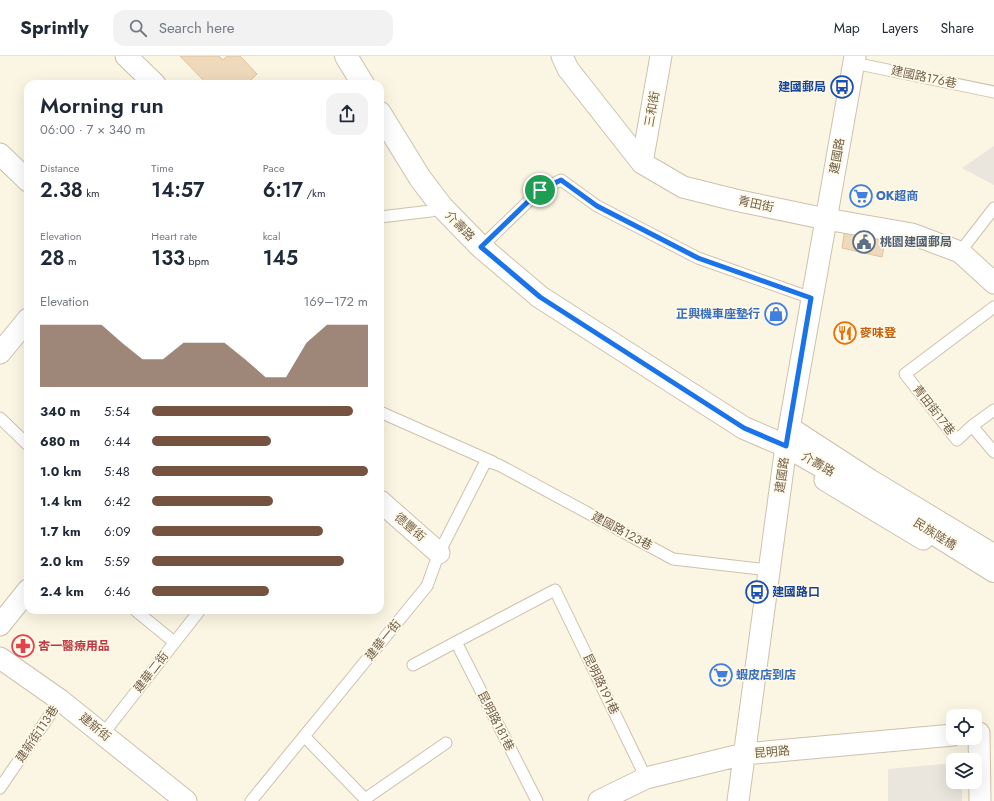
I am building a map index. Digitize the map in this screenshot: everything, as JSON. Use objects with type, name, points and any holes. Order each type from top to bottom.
[{"type":"street","points":[[126,56],[151,80]]},
{"type":"street","points":[[346,56],[361,80]]},
{"type":"street","name":"青田街","points":[[562,56],[568,69],[642,163],[683,187],[735,200],[826,219],[912,234],[960,252],[994,283]]},
{"type":"street","name":"三和街","points":[[642,163],[661,56]]},
{"type":"street","name":"建國路","points":[[738,801],[787,443],[811,298],[854,59]]},
{"type":"street","name":"介壽路","points":[[384,120],[420,178],[442,208],[481,247],[540,297],[744,428],[787,443],[870,480],[994,555]]},
{"type":"street","points":[[0,154],[24,177]]},
{"type":"street","points":[[0,353],[24,324]]},
{"type":"street","name":"介壽路","points":[[787,443],[877,498]]},
{"type":"street","name":"介壽路","points":[[787,443],[870,508],[994,580]]},
{"type":"street","name":"民族陸橋","points":[[877,498],[994,571]]},
{"type":"street","name":"德豐街","points":[[384,505],[439,553]]},
{"type":"street","points":[[0,625],[24,595]]},
{"type":"street","name":"建新街","points":[[0,658],[60,700],[186,801]]},
{"type":"street","points":[[980,801],[983,732]]},
{"type":"street","name":"昆明路","points":[[599,801],[646,778],[744,754],[946,736]]},
{"type":"lane","name":"建國路176巷","points":[[854,59],[994,92]]},
{"type":"lane","points":[[481,247],[540,190],[561,180],[597,206],[698,258],[811,298]]},
{"type":"lane","points":[[384,216],[442,208]]},
{"type":"lane","points":[[960,252],[994,208]]},
{"type":"lane","name":"青田街17巷","points":[[994,307],[905,374],[957,440],[972,426],[994,452]]},
{"type":"lane","points":[[972,426],[994,410]]},
{"type":"lane","points":[[384,414],[499,465]]},
{"type":"lane","points":[[0,418],[24,441]]},
{"type":"lane","name":"建國路123巷","points":[[486,461],[499,465],[673,559],[769,570]]},
{"type":"lane","name":"建華一街","points":[[251,801],[426,586],[439,553],[486,461]]},
{"type":"lane","name":"昆明路191巷","points":[[456,642],[555,590],[646,778]]},
{"type":"lane","points":[[140,614],[174,642]]},
{"type":"lane","name":"建華二街","points":[[103,734],[197,614]]},
{"type":"lane","points":[[413,665],[456,642]]},
{"type":"lane","name":"昆明路181巷","points":[[456,642],[537,801]]},
{"type":"lane","name":"建新街113巷","points":[[0,788],[60,700]]},
{"type":"lane","points":[[304,736],[365,799],[446,743]]},
{"type":"shaded area","points":[[994,146],[994,185],[962,168]]},
{"type":"shaded area","points":[[946,764],[946,789],[962,789],[962,801],[888,801],[888,769]]},
{"type":"building","points":[[180,56],[219,56],[223,60],[227,56],[240,56],[257,74],[251,80],[203,80]]},
{"type":"building","name":"桃園建國郵局","points":[[845,229],[886,236],[882,257],[842,248]]},
{"type":"place","name":"建國郵局","points":[[842,87]]},
{"type":"place","name":"OK超商","points":[[861,196]]},
{"type":"place","name":"桃園建國郵局","points":[[864,242]]},
{"type":"place","name":"正興機車座墊行","points":[[776,314]]},
{"type":"place","name":"麥味登","points":[[845,333]]},
{"type":"place","name":"建國路口","points":[[757,592]]},
{"type":"place","name":"杏一醫療用品","points":[[23,646]]},
{"type":"place","name":"蝦皮店到店","points":[[721,675]]},
{"type":"route","points":[[561,180],[597,206],[698,258],[811,298],[786,446],[744,428],[540,297],[481,247],[540,190],[561,180]]}]
